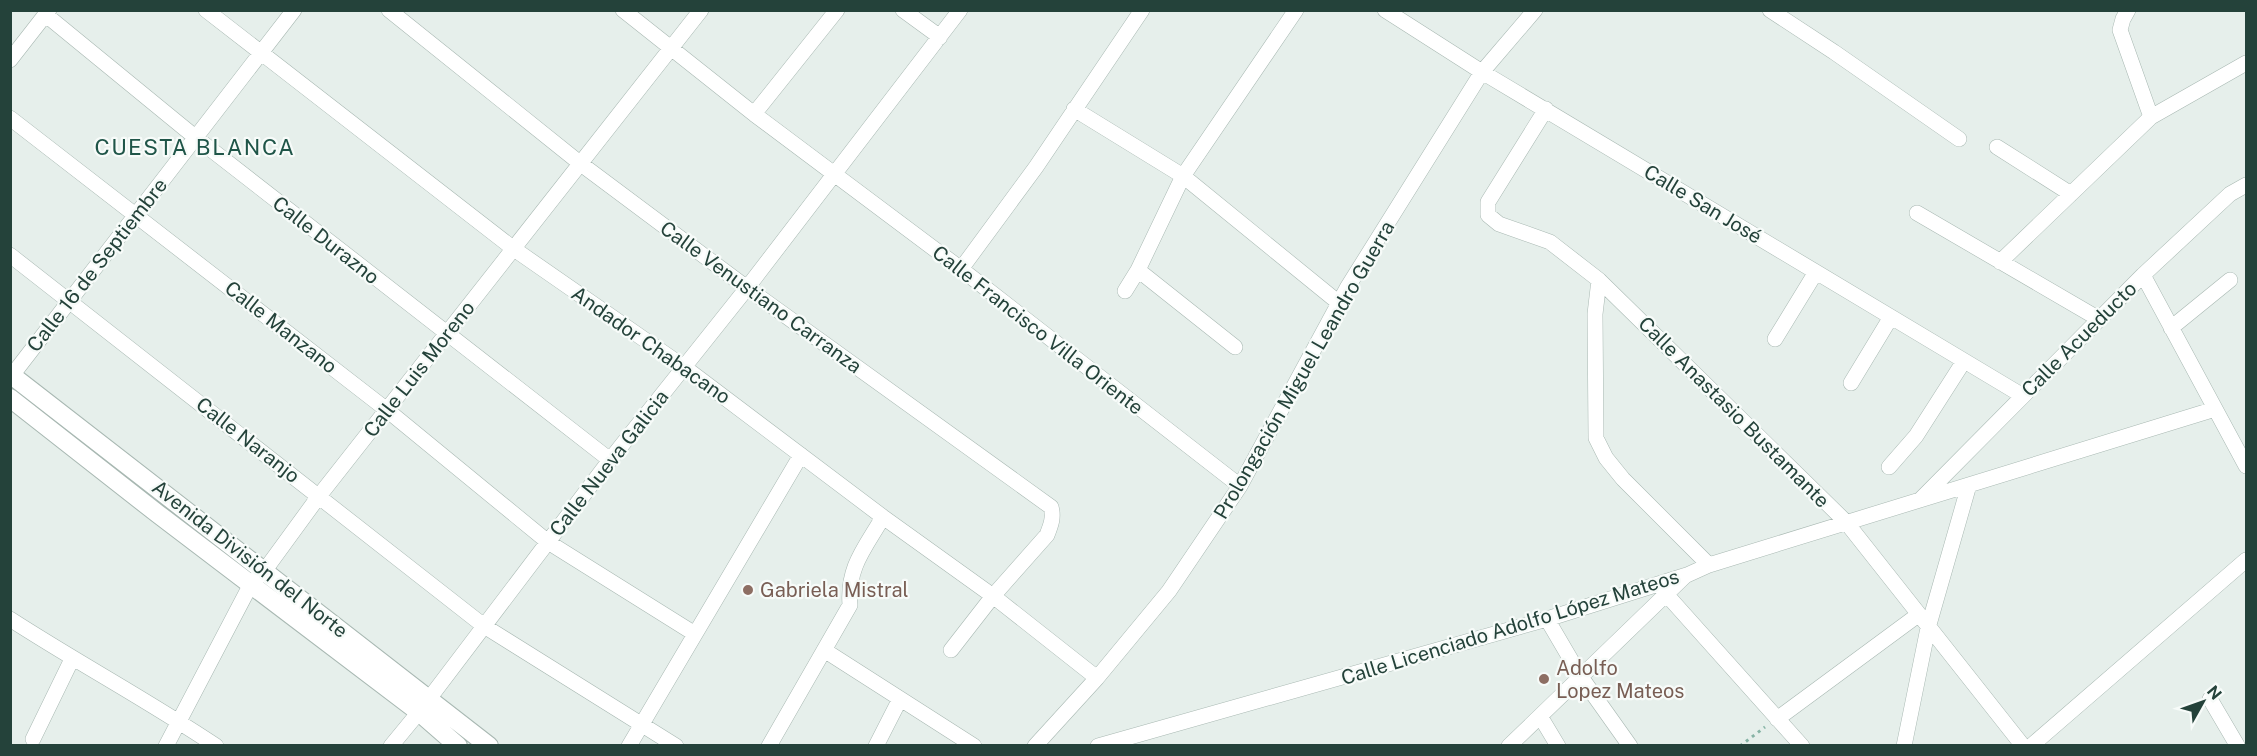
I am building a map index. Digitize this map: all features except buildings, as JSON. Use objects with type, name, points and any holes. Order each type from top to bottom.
[{"type":"street","name":"Andador Chabacano","points":[[206,10],[514,249],[684,367],[883,517],[993,596],[1097,678]]},
{"type":"street","name":"Calle 16 de Septiembre","points":[[11,376],[294,10]]},
{"type":"street","name":"Calle Venustiano Carranza","points":[[389,10],[581,164],[747,288],[1051,507],[1052,525],[1047,535],[993,596]]},
{"type":"street","name":"Calle Francisco Villa Oriente","points":[[623,10],[754,114],[961,269],[1240,486]]},
{"type":"street","name":"Calle Luis Moreno","points":[[166,746],[251,584],[265,570],[319,496],[701,10]]},
{"type":"street","points":[[754,114],[837,10]]},
{"type":"street","points":[[903,10],[940,37]]},
{"type":"street","name":"Calle Nueva Galicia","points":[[391,746],[960,10]]},
{"type":"street","points":[[961,269],[1036,168],[1142,10]]},
{"type":"street","points":[[1125,291],[1138,270],[1183,176],[1296,10]]},
{"type":"street","name":"Calle San José","points":[[1385,10],[1482,72],[2023,396]]},
{"type":"street","name":"Prolongación Miguel Leandro Guerra","points":[[1035,746],[1097,678],[1169,591],[1240,486],[1339,303],[1482,72],[1535,10]]},
{"type":"street","points":[[1770,10],[1959,139]]},
{"type":"street","points":[[2128,10],[2120,30],[2151,117]]},
{"type":"street","points":[[10,60],[48,13]]},
{"type":"street","name":"Calle Durazno","points":[[48,13],[195,137],[610,460]]},
{"type":"street","points":[[2000,262],[2151,117],[2247,63]]},
{"type":"street","points":[[1074,109],[1183,176],[1339,303]]},
{"type":"street","name":"Calle Anastasio Bustamante","points":[[1546,109],[1488,202],[1488,215],[1499,224],[1550,242],[1599,280],[1846,522],[2023,746]]},
{"type":"street","name":"Calle Manzano","points":[[10,118],[387,410],[548,542],[695,634]]},
{"type":"street","points":[[1997,147],[2071,194]]},
{"type":"street","name":"Calle Acueducto","points":[[1918,501],[2142,275],[2230,194],[2247,185]]},
{"type":"street","points":[[1917,213],[2099,319]]},
{"type":"street","name":"Calle Naranjo","points":[[10,255],[484,626],[676,746]]},
{"type":"street","points":[[1138,270],[1235,346]]},
{"type":"street","points":[[1775,339],[1816,272]]},
{"type":"street","points":[[2142,275],[2247,466]]},
{"type":"street","points":[[1599,280],[1595,314],[1596,438],[1606,458],[1623,479],[1709,565]]},
{"type":"street","points":[[2171,328],[2230,280]]},
{"type":"street","points":[[1851,382],[1892,317]]},
{"type":"street","points":[[1889,467],[1916,436],[1964,361]]},
{"type":"street","name":"Avenida División del Norte","points":[[11,376],[265,570],[424,705],[458,746]]},
{"type":"street","name":"Avenida División del Norte","points":[[10,398],[251,584],[424,705],[489,746]]},
{"type":"street","name":"Calle Licenciado Adolfo López Mateos","points":[[1098,746],[1547,619],[1846,522],[2215,410]]},
{"type":"street","points":[[629,746],[801,455]]},
{"type":"street","points":[[1904,746],[1928,628],[1969,485]]},
{"type":"street","points":[[769,746],[850,605],[849,590],[854,567],[883,517]]},
{"type":"street","points":[[2031,746],[2247,560]]},
{"type":"street","points":[[1509,746],[1687,575]]},
{"type":"street","points":[[1666,594],[1802,746]]},
{"type":"street","points":[[951,650],[993,596]]},
{"type":"street","points":[[1777,719],[1918,615]]},
{"type":"street","points":[[10,619],[72,659],[179,721],[216,746]]},
{"type":"street","points":[[1547,619],[1581,677],[1630,746]]},
{"type":"street","points":[[824,650],[974,746]]},
{"type":"street","points":[[33,740],[72,659]]},
{"type":"street","points":[[876,746],[900,699]]},
{"type":"street","points":[[2210,699],[2237,745],[2247,738]]},
{"type":"street","points":[[1540,716],[1558,746]]},
{"type":"path","points":[[1740,746],[1777,719]]},
{"type":"place","name":"Gabriela Mistral","points":[[748,590]]},
{"type":"place","name":"Adolfo Lopez Mateos","points":[[1544,679]]},
{"type":"district","name":"CUESTA BLANCA","points":[[195,147]]}]
